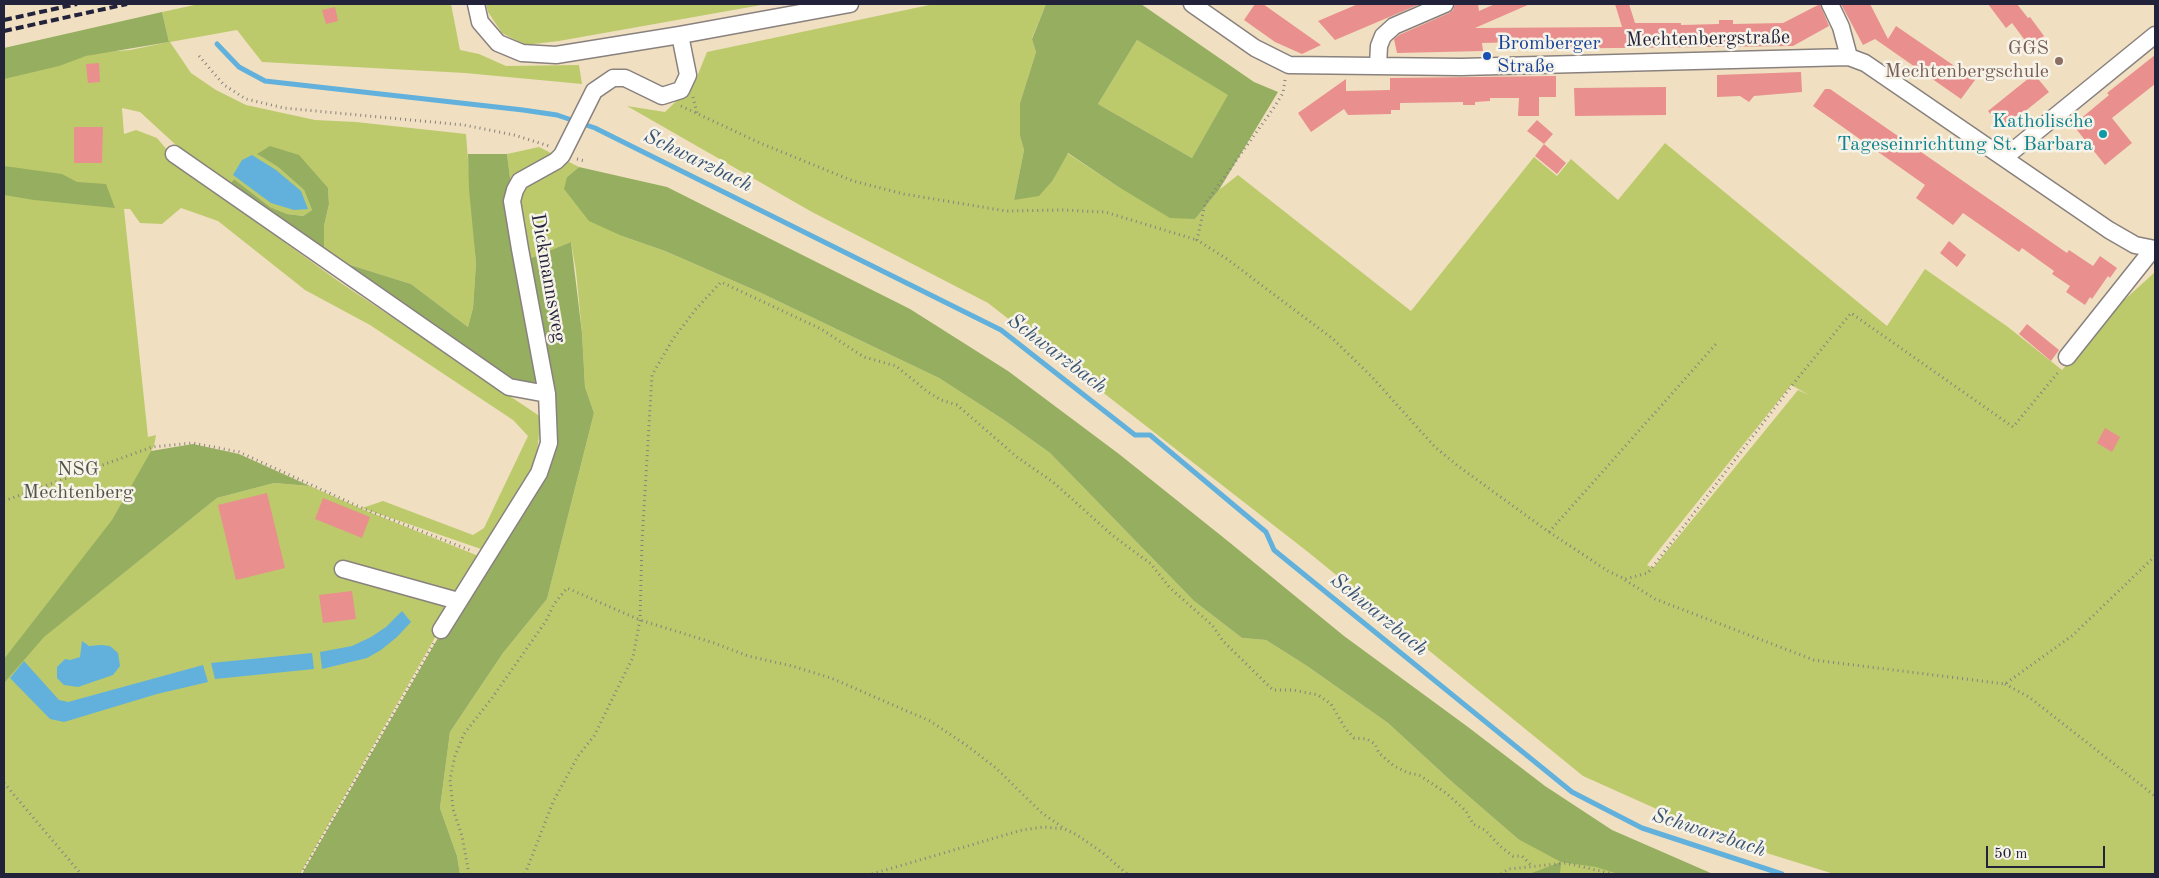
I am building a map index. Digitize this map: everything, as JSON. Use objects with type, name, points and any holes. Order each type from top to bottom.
[{"type":"street","points":[[476,4],[480,22],[498,43],[522,54],[556,55],[850,4]]},
{"type":"street","points":[[1378,66],[1379,46],[1382,36],[1394,26],[1445,4]]},
{"type":"street","points":[[1830,4],[1841,27],[1849,57]]},
{"type":"street","name":"Mechtenbergstraße","points":[[1196,5],[1255,48],[1289,65],[1461,67],[1849,57],[1865,63],[2109,230],[2135,245],[2154,249]]},
{"type":"street","points":[[2004,158],[2155,34]]},
{"type":"street","name":"Dickmannsweg","points":[[441,630],[539,473],[549,443],[550,430],[547,394],[512,201],[520,181],[556,161],[564,151],[593,94],[613,78],[625,78],[662,96],[681,90],[688,75],[680,35]]},
{"type":"street","points":[[174,154],[509,387],[547,394]]},
{"type":"street","points":[[2067,356],[2154,249]]},
{"type":"street","points":[[342,569],[458,601]]},
{"type":"path","points":[[199,56],[224,85],[246,99],[284,108],[464,125],[541,143],[585,161]]},
{"type":"path","points":[[1197,240],[1205,204],[1273,109],[1283,92],[1289,65]]},
{"type":"path","points":[[698,114],[760,143],[854,181],[904,194],[1006,212],[1061,210],[1105,212],[1197,240],[1227,258],[1333,339],[1372,377],[1435,446],[1476,480],[1549,532],[1654,599],[1814,660],[2005,684],[2028,697],[2155,796]]},
{"type":"path","points":[[525,874],[562,783],[578,756],[594,736],[633,658],[640,620],[642,542],[652,376],[673,339],[720,282],[821,329],[864,357],[896,366],[928,392],[941,400],[957,405],[1016,457],[1054,482],[1112,535],[1151,564],[1170,588],[1212,624],[1223,641],[1273,690],[1294,690],[1318,695],[1331,704],[1345,728],[1354,738],[1367,739],[1375,744],[1380,753],[1394,766],[1408,773],[1419,775],[1446,793],[1466,811],[1473,824],[1485,830],[1500,846],[1513,856],[1522,856],[1533,866]]},
{"type":"path","points":[[1625,579],[1648,573],[1792,384],[1851,313],[2013,427],[2065,363],[2067,356]]},
{"type":"path","points":[[1549,532],[1716,344]]},
{"type":"path","points":[[4,502],[152,447],[193,443],[239,452],[362,508],[487,557]]},
{"type":"path","points":[[2005,684],[2074,635],[2155,556]]},
{"type":"path","points":[[468,874],[462,836],[453,809],[450,779],[455,756],[464,734],[492,698],[546,621],[554,604],[567,588],[640,620],[714,643],[748,656],[792,666],[831,678],[930,721],[966,744],[996,768],[1042,813],[1103,853],[1127,874]]},
{"type":"path","points":[[301,874],[441,630]]},
{"type":"path","points":[[4,782],[81,874]]},
{"type":"path","points":[[872,874],[1022,830],[1044,827],[1065,829]]},
{"type":"path","points":[[1501,874],[1510,869],[1566,863],[1613,874]]},
{"type":"green space","name":"NSG Mechtenberg","points":[[199,4],[451,4],[460,50],[479,54],[506,66],[579,65],[582,84],[465,73],[262,62],[237,30],[170,42],[191,73],[216,90],[246,105],[315,120],[356,122],[466,134],[476,263],[473,308],[468,327],[411,284],[344,263],[324,247],[324,226],[329,204],[328,188],[257,154],[278,167],[304,190],[312,210],[303,216],[287,214],[270,207],[234,179],[229,186],[176,145],[140,112],[122,108],[124,134],[136,130],[157,138],[184,170],[341,283],[541,417],[536,461],[481,549],[362,508],[383,501],[473,535],[484,528],[528,436],[513,420],[370,325],[305,290],[218,221],[181,208],[162,224],[140,223],[130,209],[124,209],[148,437],[156,435],[154,446],[58,625],[217,498],[274,483],[310,486],[362,509],[481,557],[300,874],[4,874],[4,75],[103,52],[130,50],[169,42],[162,12]]},
{"type":"green space","points":[[486,4],[767,4],[559,41],[525,45],[502,33],[488,12]]},
{"type":"green space","points":[[934,4],[1046,4],[1032,38],[1036,52],[1020,103],[1020,136],[1024,150],[1014,200],[1053,180],[1067,153],[1117,186],[1195,219],[1219,190],[1238,175],[1411,311],[1534,157],[1557,176],[1571,159],[1618,200],[1665,143],[1887,326],[1925,269],[2008,327],[2062,370],[2111,312],[2155,272],[2155,874],[1834,874],[1728,841],[1583,776],[1308,552],[988,303],[812,212],[627,106],[665,112],[694,84],[707,52]],"holes":[[[1791,385],[1809,395],[1798,390],[1653,568],[1647,565]]]},
{"type":"green space","points":[[1046,4],[1141,4],[1254,82],[1278,92],[1219,190],[1195,219],[1170,218],[1068,153],[1053,180],[1039,196],[1014,200],[1024,150],[1020,136],[1020,103],[1036,52],[1032,39]],"holes":[[[1137,40],[1228,95],[1192,158],[1098,104]]]},
{"type":"green space","points":[[162,12],[169,42],[86,56],[59,66],[4,79],[4,48]]},
{"type":"green space","points":[[1137,40],[1229,95],[1192,158],[1098,104]]},
{"type":"green space","points":[[270,146],[299,155],[328,188],[329,204],[324,226],[324,247],[344,263],[411,284],[468,327],[473,308],[476,263],[469,189],[468,154],[507,154],[517,232],[526,260],[571,242],[582,333],[585,387],[594,413],[547,599],[503,653],[450,732],[440,808],[457,856],[460,874],[302,874],[442,631],[539,473],[545,392],[518,385],[229,186],[234,179],[270,207],[287,214],[303,216],[312,210],[304,190],[278,167],[257,154]]},
{"type":"green space","points":[[539,147],[579,167],[567,177],[622,236],[665,251],[759,292],[939,378],[1004,420],[1050,453],[1194,601],[1242,638],[1266,640],[1307,666],[1388,723],[1518,839],[1708,874],[460,874],[457,856],[440,808],[450,732],[503,653],[547,599],[594,413],[585,387],[582,333],[571,242],[526,260],[517,232],[507,154]]},
{"type":"green space","points":[[4,166],[62,174],[77,182],[106,184],[115,208],[4,195]]},
{"type":"green space","points":[[579,167],[667,187],[910,309],[1008,371],[1119,454],[1344,636],[1545,786],[1612,830],[1713,874],[1618,874],[1596,867],[1561,862],[1518,839],[1388,723],[1307,666],[1266,640],[1242,638],[1194,601],[1050,453],[1004,420],[939,378],[759,292],[665,251],[622,236],[589,221],[564,189],[567,177]]},
{"type":"green space","points":[[193,444],[239,454],[310,486],[274,483],[217,498],[44,637],[4,683],[4,659],[112,520],[151,451]]},
{"type":"green space","points":[[1561,862],[1560,874],[1529,874]]},
{"type":"water","points":[[252,155],[276,170],[301,191],[308,209],[294,210],[271,203],[233,175],[242,160]]},
{"type":"water","points":[[402,611],[411,622],[381,650],[367,658],[322,669],[320,652],[352,646],[371,637],[386,627]]},
{"type":"water","points":[[82,641],[89,646],[110,646],[118,653],[120,666],[113,675],[78,687],[64,685],[57,678],[57,667],[65,659],[70,660],[80,657]]},
{"type":"water","points":[[312,653],[314,669],[215,679],[211,663]]},
{"type":"water","points":[[24,661],[59,700],[68,702],[203,665],[208,682],[157,694],[64,722],[50,719],[10,678]]},
{"type":"building","points":[[1255,4],[1263,4],[1321,45],[1302,54],[1275,42],[1244,20]]},
{"type":"building","points":[[1358,4],[1420,4],[1335,40],[1318,21]]},
{"type":"building","points":[[1455,4],[1478,4],[1479,11],[1495,4],[1530,4],[1475,28],[1622,27],[1615,4],[1629,4],[1635,23],[1681,23],[1681,25],[1719,24],[1719,20],[1733,20],[1733,24],[1783,23],[1820,4],[1829,26],[1793,46],[1527,49],[1527,47],[1519,47],[1519,42],[1482,43],[1483,51],[1397,53],[1394,39],[1449,13],[1453,10]]},
{"type":"building","points":[[1841,4],[1870,4],[1888,39],[1896,26],[1975,80],[1961,99],[1875,39],[1863,45]]},
{"type":"building","points":[[1988,4],[2017,4],[2028,18],[2030,17],[2044,36],[2030,47],[2012,23],[2006,28]]},
{"type":"building","points":[[335,7],[338,21],[326,24],[322,10]]},
{"type":"building","points":[[2155,55],[2155,84],[2112,118],[2132,143],[2105,165],[2073,125],[2109,95],[2107,93]]},
{"type":"building","points":[[99,63],[100,82],[88,83],[86,64]]},
{"type":"building","points":[[1801,72],[1802,92],[1754,96],[1749,102],[1740,96],[1717,97],[1717,75]]},
{"type":"building","points":[[2034,74],[2049,92],[2003,129],[1988,111]]},
{"type":"building","points":[[1556,76],[1556,97],[1539,97],[1539,116],[1518,116],[1519,98],[1490,98],[1490,101],[1475,102],[1475,105],[1463,105],[1463,102],[1400,103],[1400,110],[1391,110],[1391,114],[1348,115],[1344,109],[1311,132],[1298,113],[1346,79],[1346,91],[1390,90],[1390,78]]},
{"type":"building","points":[[1666,87],[1666,115],[1575,116],[1574,88]]},
{"type":"building","points":[[1825,89],[1830,89],[2067,253],[2069,250],[2093,266],[2100,256],[2117,268],[2110,278],[2108,276],[2092,299],[2090,297],[2085,305],[2066,292],[2070,286],[2052,274],[2054,271],[2022,248],[2019,252],[1963,213],[1953,225],[1916,198],[1925,185],[1813,106]]},
{"type":"building","points":[[1537,120],[1553,134],[1544,144],[1527,131]]},
{"type":"building","points":[[74,127],[103,127],[102,163],[74,163]]},
{"type":"building","points":[[1544,144],[1566,163],[1557,174],[1535,156]]},
{"type":"building","points":[[1949,241],[1966,255],[1957,267],[1940,253]]},
{"type":"building","points":[[2027,324],[2059,350],[2051,361],[2019,334]]},
{"type":"building","points":[[2105,428],[2120,437],[2112,452],[2097,443]]},
{"type":"building","points":[[267,493],[285,568],[236,580],[218,505]]},
{"type":"building","points":[[323,498],[370,517],[362,538],[315,519]]},
{"type":"building","points":[[352,591],[356,619],[323,623],[319,595]]},
{"type":"waterway","name":"Schwarzbach","points":[[217,44],[239,67],[265,81],[523,110],[557,115],[595,128],[1001,330],[1135,435],[1150,435],[1266,532],[1274,550],[1572,792],[1642,828],[1782,874]]},
{"type":"railway","points":[[4,20],[77,4]]},
{"type":"railway","points":[[4,31],[127,4]]},
{"type":"place","name":"Bromberger Straße","points":[[1487,56]]},
{"type":"place","name":"GGS Mechtenbergschule","points":[[2059,61]]},
{"type":"place","name":"Katholische Tageseinrichtung St. Barbara","points":[[2103,134]]}]
